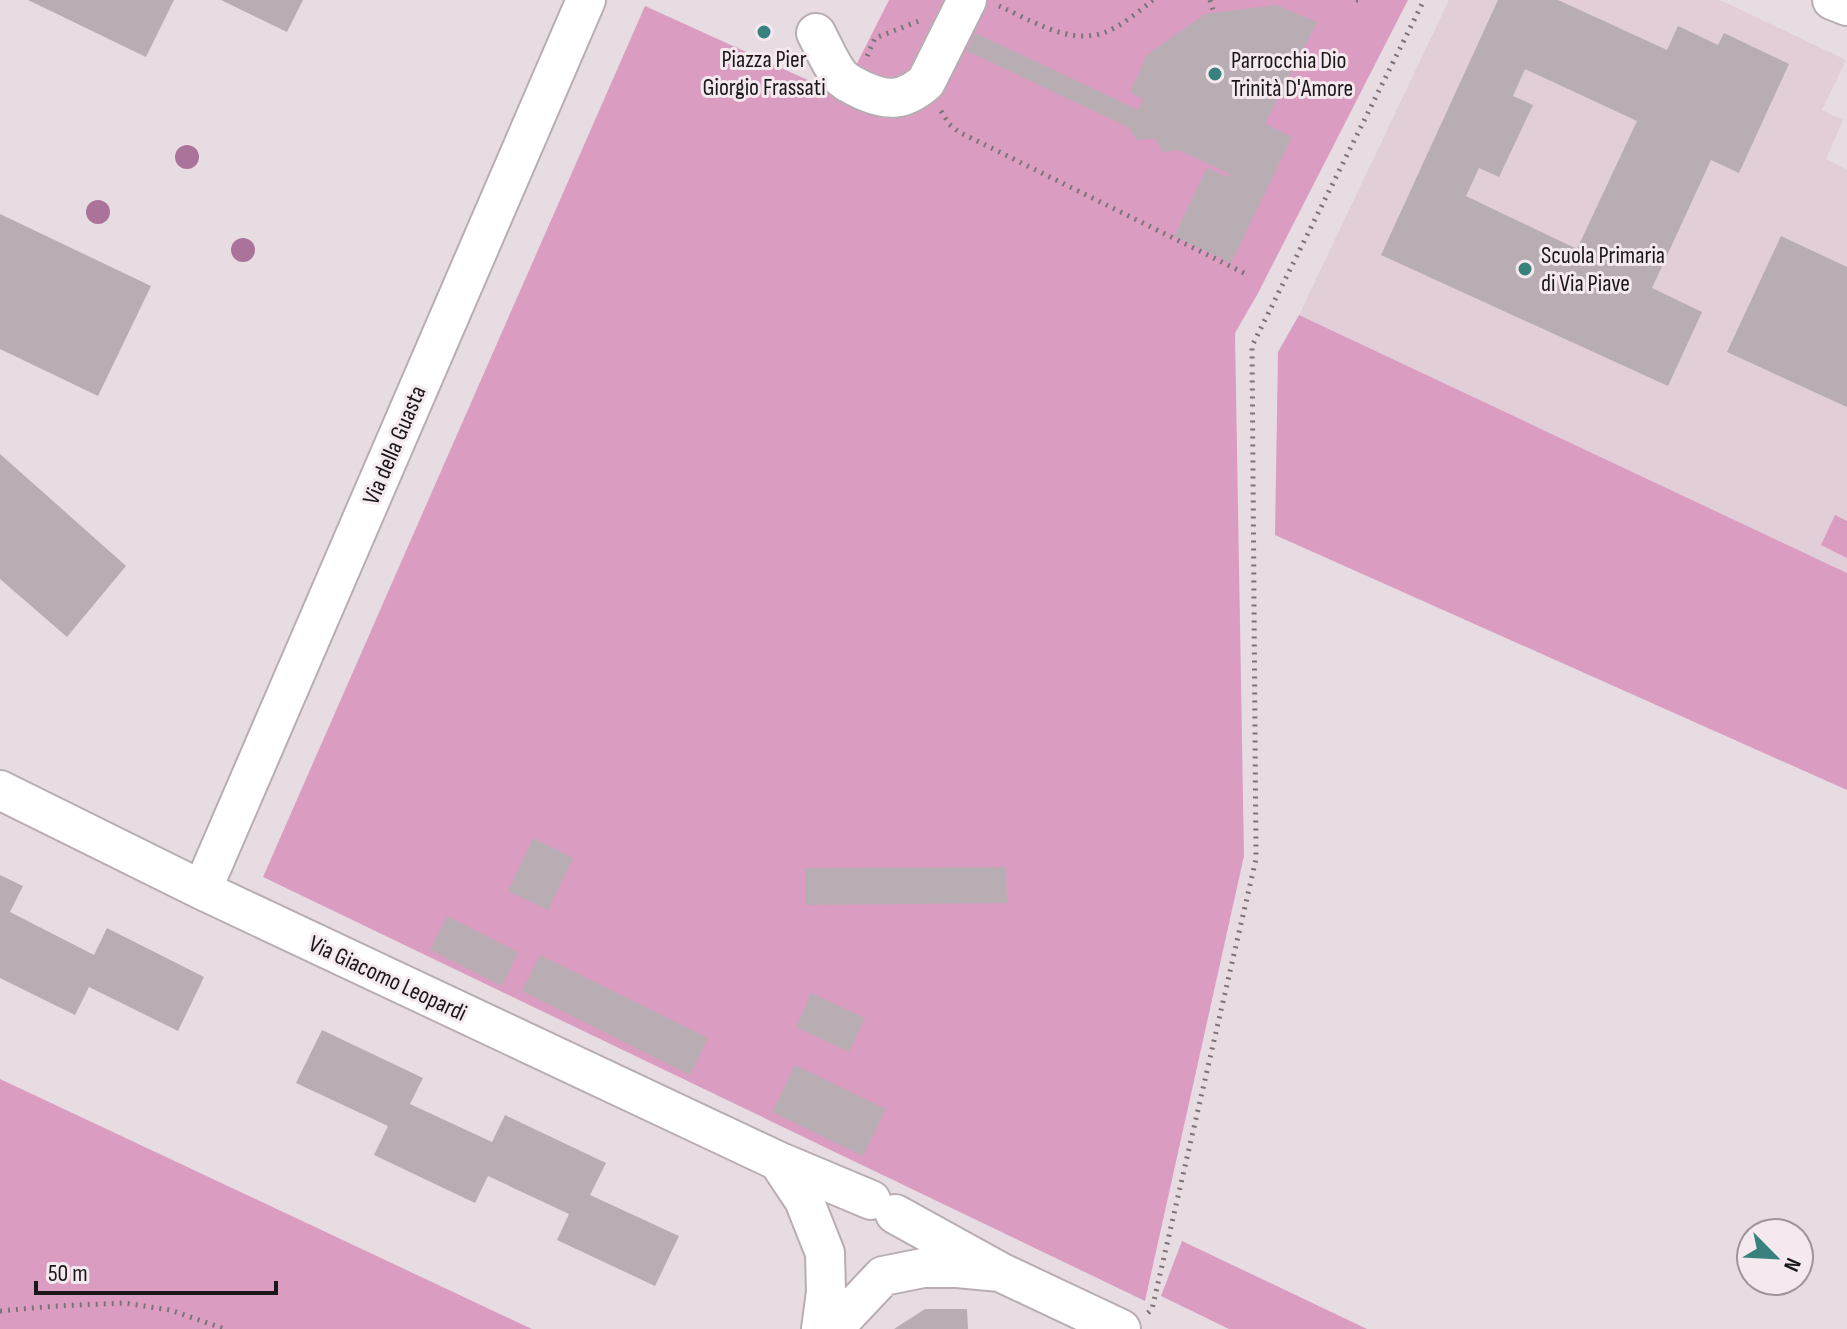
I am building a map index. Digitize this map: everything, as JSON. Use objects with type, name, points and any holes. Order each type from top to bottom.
[{"type":"street","name":"Via della Guasta","points":[[202,890],[586,0]]},
{"type":"street","points":[[816,33],[837,74],[878,97],[895,99],[926,82],[967,0]]},
{"type":"street","points":[[1832,0],[1847,6]]},
{"type":"street","name":"Via Giacomo Leopardi","points":[[0,790],[202,890],[778,1161],[883,1207],[1000,1272],[1131,1324]]},
{"type":"street","name":"Via Giacomo Leopardi","points":[[778,1161],[804,1200],[831,1264],[841,1274],[854,1280],[868,1281],[923,1268],[1000,1272]]},
{"type":"street","points":[[821,1329],[826,1292],[823,1238],[826,1225],[834,1213],[857,1200],[883,1207],[902,1228],[904,1242],[901,1255],[893,1268],[833,1329]]},
{"type":"path","points":[[987,0],[1061,33],[1094,36],[1114,28],[1153,0]]},
{"type":"path","points":[[1210,0],[1214,13]]},
{"type":"path","points":[[1356,0],[1363,0]]},
{"type":"path","points":[[1131,1324],[1152,1309],[1256,859],[1252,346],[1424,0]]},
{"type":"path","points":[[852,85],[875,38],[919,21],[950,34]]},
{"type":"path","points":[[916,90],[937,106],[949,124],[959,132],[1244,273]]},
{"type":"path","points":[[0,1311],[124,1303],[170,1310],[225,1329]]},
{"type":"shaded area","points":[[889,0],[1408,0],[1235,333],[1244,856],[1145,1301],[263,877],[645,6],[841,95]]},
{"type":"shaded area","name":"Scuola Primaria di Via Piave","points":[[1449,0],[1720,0],[1846,60],[1822,110],[1843,120],[1826,159],[1847,170],[1847,573],[1299,315]]},
{"type":"shaded area","points":[[1299,315],[1847,573],[1847,790],[1275,535],[1278,352]]},
{"type":"shaded area","points":[[1835,515],[1847,521],[1847,558],[1821,545]]},
{"type":"shaded area","points":[[0,1079],[532,1329],[0,1329]]},
{"type":"shaded area","points":[[1182,1241],[1367,1329],[1229,1329],[1161,1296]]},
{"type":"building","points":[[28,0],[174,0],[146,57]]},
{"type":"building","points":[[221,0],[303,0],[287,32]]},
{"type":"building","points":[[1498,0],[1558,0],[1667,50],[1678,26],[1718,45],[1724,33],[1789,64],[1739,173],[1711,160],[1652,288],[1702,312],[1668,386],[1381,255]],"holes":[[[1525,69],[1637,121],[1577,249],[1466,196],[1479,168],[1499,177],[1533,105],[1513,96]]]},
{"type":"building","points":[[1276,5],[1317,22],[1265,124],[1292,137],[1231,263],[1174,236],[1207,168],[1228,177],[1230,174],[1179,150],[1163,152],[1154,138],[1137,140],[1128,127],[967,51],[975,33],[1138,110],[1143,99],[1130,92],[1147,55],[1205,14]]},
{"type":"building","points":[[0,214],[151,286],[98,396],[0,349]]},
{"type":"building","points":[[1781,236],[1847,267],[1847,407],[1727,352]]},
{"type":"building","points":[[0,454],[126,566],[67,637],[0,579]]},
{"type":"building","points":[[533,838],[573,858],[548,910],[508,891]]},
{"type":"building","points":[[1006,867],[1007,903],[805,905],[805,868]]},
{"type":"building","points":[[0,875],[23,886],[10,912],[94,955],[107,928],[204,977],[178,1031],[89,987],[75,1015],[0,978]]},
{"type":"building","points":[[447,916],[518,952],[502,986],[430,950]]},
{"type":"building","points":[[540,955],[708,1038],[690,1075],[522,991]]},
{"type":"building","points":[[811,993],[865,1018],[849,1052],[796,1027]]},
{"type":"building","points":[[322,1030],[423,1078],[410,1104],[492,1142],[505,1115],[606,1163],[590,1195],[679,1236],[655,1286],[557,1240],[569,1214],[488,1176],[475,1203],[374,1155],[388,1126],[296,1083]]},
{"type":"building","points":[[795,1065],[886,1109],[863,1156],[772,1112]]},
{"type":"building","points":[[925,1309],[967,1309],[968,1329],[894,1329]]},
{"type":"place","name":"Piazza Pier Giorgio Frassati","points":[[764,32]]},
{"type":"place","name":"Parrocchia Dio Trinità D'Amore","points":[[1215,74]]},
{"type":"place","name":"Scuola Primaria di Via Piave","points":[[1525,269]]}]
